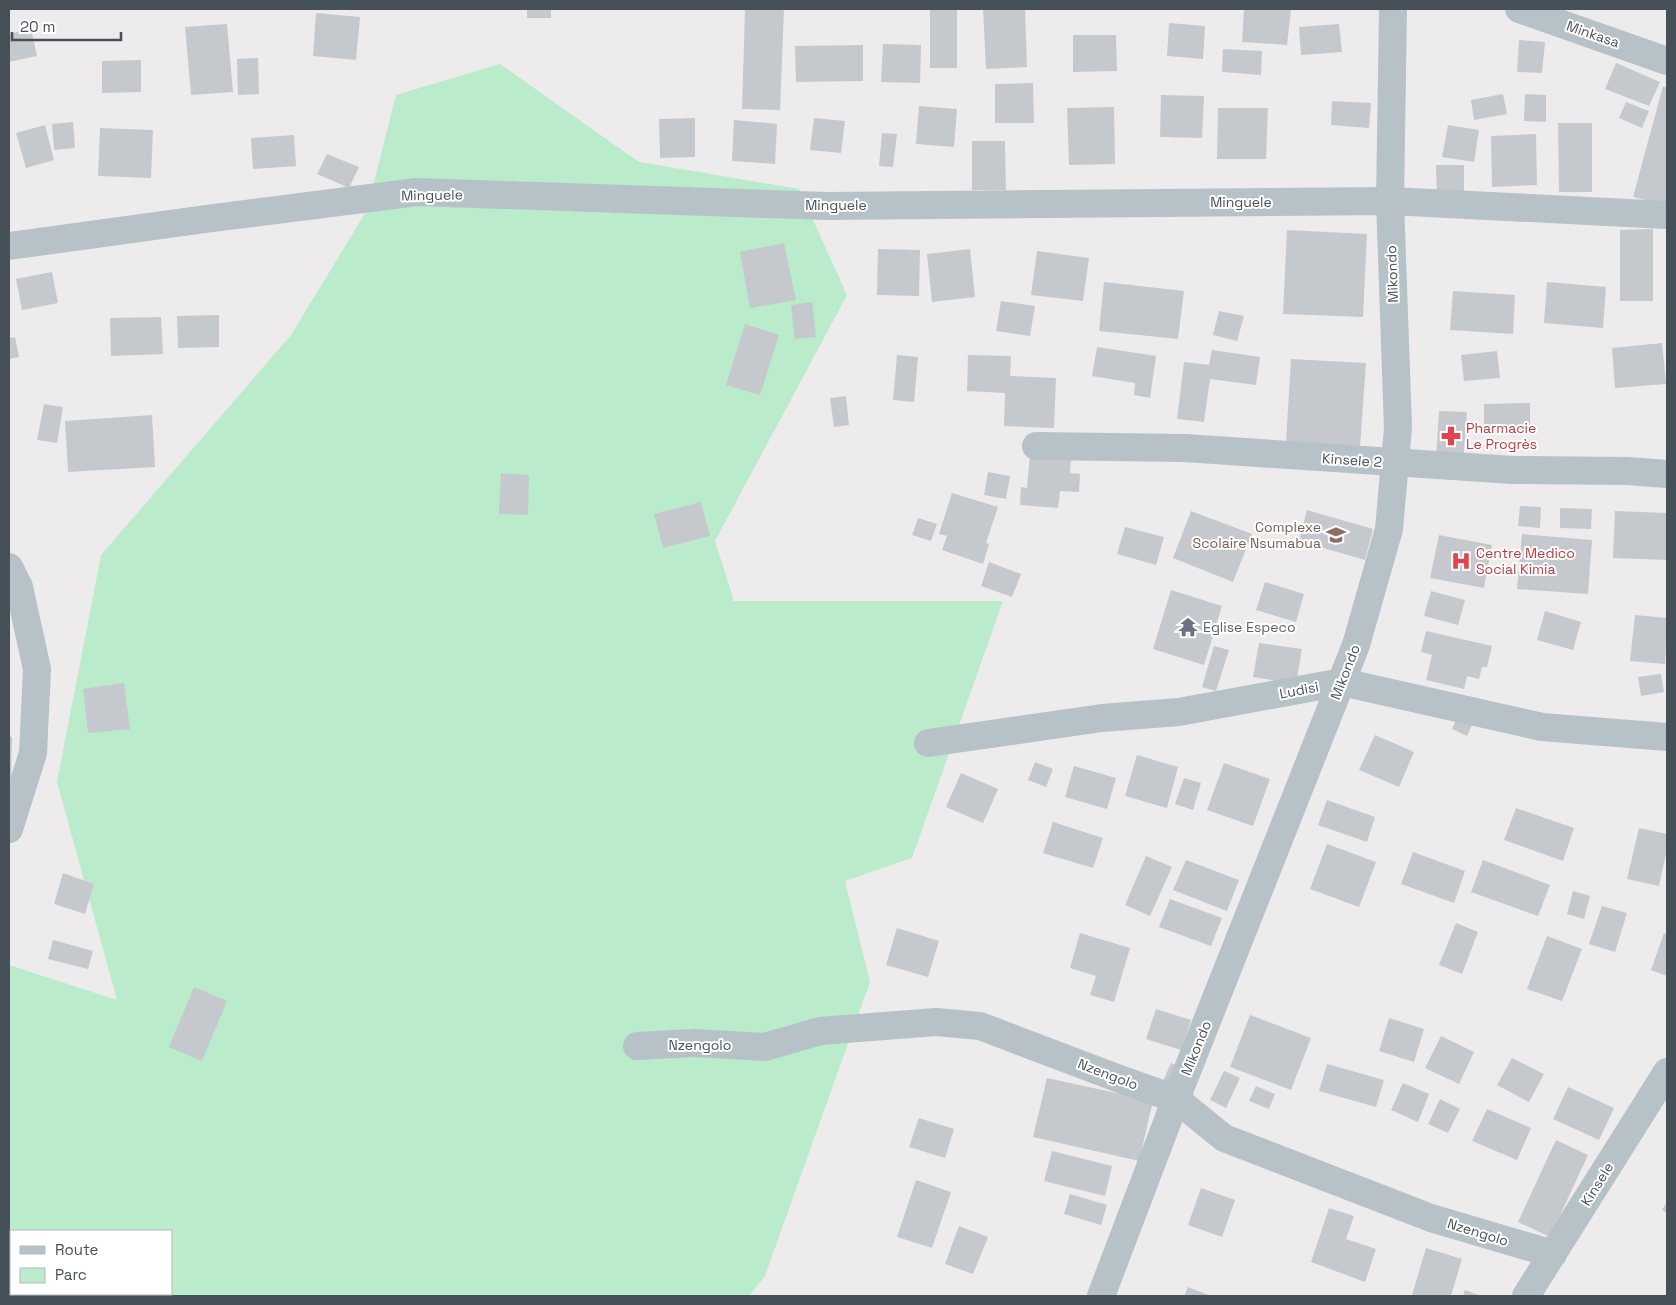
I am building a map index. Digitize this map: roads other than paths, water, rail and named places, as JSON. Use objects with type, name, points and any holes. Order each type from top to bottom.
[{"type":"street","name":"Mikondo","points":[[1101,1296],[1176,1099],[1356,645],[1389,530],[1398,428],[1390,202],[1393,9]]},
{"type":"street","name":"Minkasa","points":[[1519,9],[1621,43],[1667,61]]},
{"type":"street","name":"Minguele","points":[[9,246],[417,192],[826,206],[1390,202],[1667,215]]},
{"type":"street","name":"Kinsele 2","points":[[1036,446],[1185,448],[1512,470],[1628,471],[1667,474]]},
{"type":"street","points":[[9,567],[19,587],[38,669],[33,753],[9,829]]},
{"type":"street","name":"Ludisi","points":[[928,743],[1102,718],[1180,712],[1342,682],[1542,727],[1667,737]]},
{"type":"street","name":"Nzengolo","points":[[637,1046],[695,1043],[765,1047],[820,1031],[936,1022],[980,1026],[1176,1099],[1224,1138],[1431,1218],[1553,1254]]},
{"type":"street","name":"Kinsele","points":[[1526,1296],[1667,1072]]},
{"type":"place","name":"Pharmacie Le Progrès","points":[[1451,436]]},
{"type":"place","name":"Complexe Scolaire Nsumabua","points":[[1336,535]]},
{"type":"place","name":"Centre Medico Social Kimia","points":[[1461,561]]},
{"type":"place","name":"Eglise Especo","points":[[1188,627]]}]
